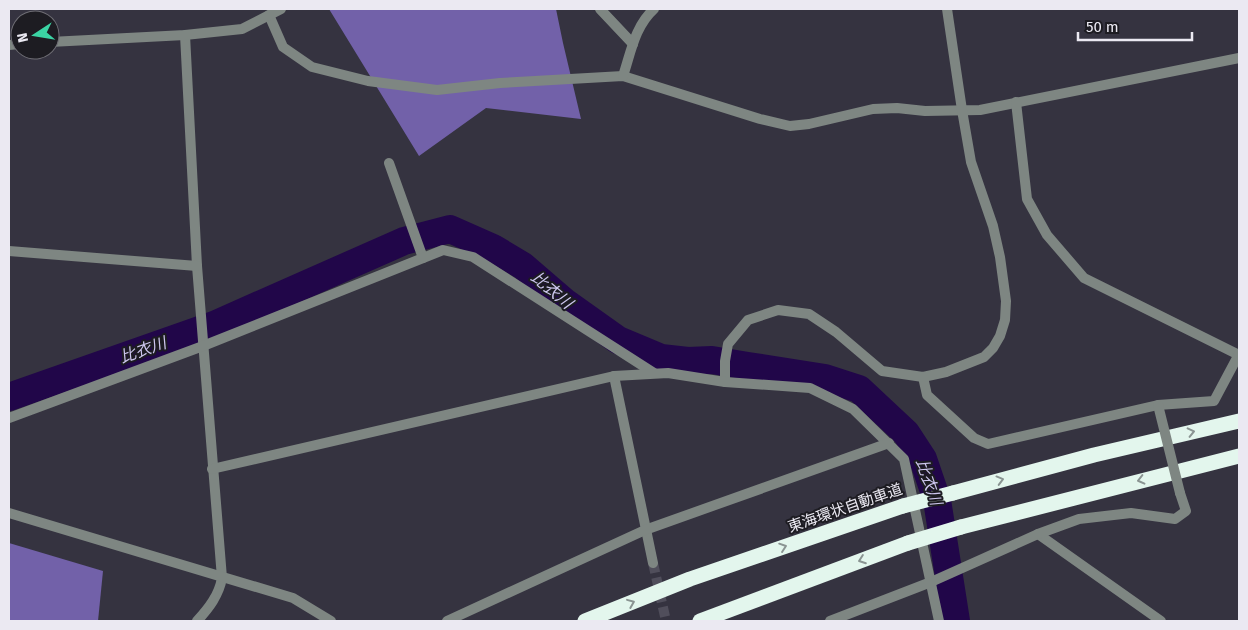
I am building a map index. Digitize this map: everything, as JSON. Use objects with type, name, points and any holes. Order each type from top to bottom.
[{"type":"highway","name":"東海環状自動車道","points":[[585,621],[690,579],[903,506],[1094,455],[1239,421]]},
{"type":"highway","points":[[700,621],[908,543],[961,527],[1239,456]]},
{"type":"street","points":[[60,41],[185,35],[242,29],[281,9]]},
{"type":"street","points":[[600,9],[633,44]]},
{"type":"street","points":[[623,76],[641,25],[647,15],[654,9]]},
{"type":"street","points":[[725,382],[725,361],[728,344],[748,320],[778,310],[809,314],[836,332],[882,371],[923,377],[946,372],[984,357],[993,348],[1000,336],[1005,320],[1006,301],[1000,257],[993,226],[971,162],[947,9]]},
{"type":"street","points":[[269,15],[283,47],[312,67],[368,81],[436,90],[500,83],[623,76],[760,119],[790,126],[809,124],[873,109],[897,108],[925,111],[980,110],[1239,58]]},
{"type":"street","points":[[185,35],[197,266],[222,578],[220,588],[209,608],[197,621]]},
{"type":"street","points":[[923,377],[927,395],[974,438],[988,444],[1158,406],[1214,401],[1239,355],[1084,278],[1046,235],[1027,199],[1016,102]]},
{"type":"street","points":[[389,163],[423,258]]},
{"type":"street","points":[[9,418],[203,346],[443,250],[473,257],[654,374]]},
{"type":"street","points":[[9,251],[197,266]]},
{"type":"street","points":[[212,469],[614,376],[668,373],[725,382],[810,388],[854,409],[904,458],[939,621]]},
{"type":"street","points":[[614,376],[653,563]]},
{"type":"street","points":[[830,621],[931,582],[1038,534],[1080,519],[1131,514],[1175,519],[1186,511],[1158,406]]},
{"type":"street","points":[[447,621],[645,530],[889,443]]},
{"type":"street","points":[[9,513],[293,598],[331,621]]},
{"type":"street","points":[[1038,534],[1161,621]]},
{"type":"shaded area","points":[[329,9],[556,9],[581,119],[486,108],[419,156]]},
{"type":"shaded area","points":[[9,543],[103,571],[98,621],[9,621]]},
{"type":"waterway","name":"比衣川","points":[[9,397],[214,325],[404,241],[450,229],[493,248],[523,266],[566,303],[618,340],[661,358],[688,361],[712,360],[825,378],[859,389],[906,433],[923,459],[937,500],[956,621]]},
{"type":"tunnel","points":[[653,563],[666,621]]}]
